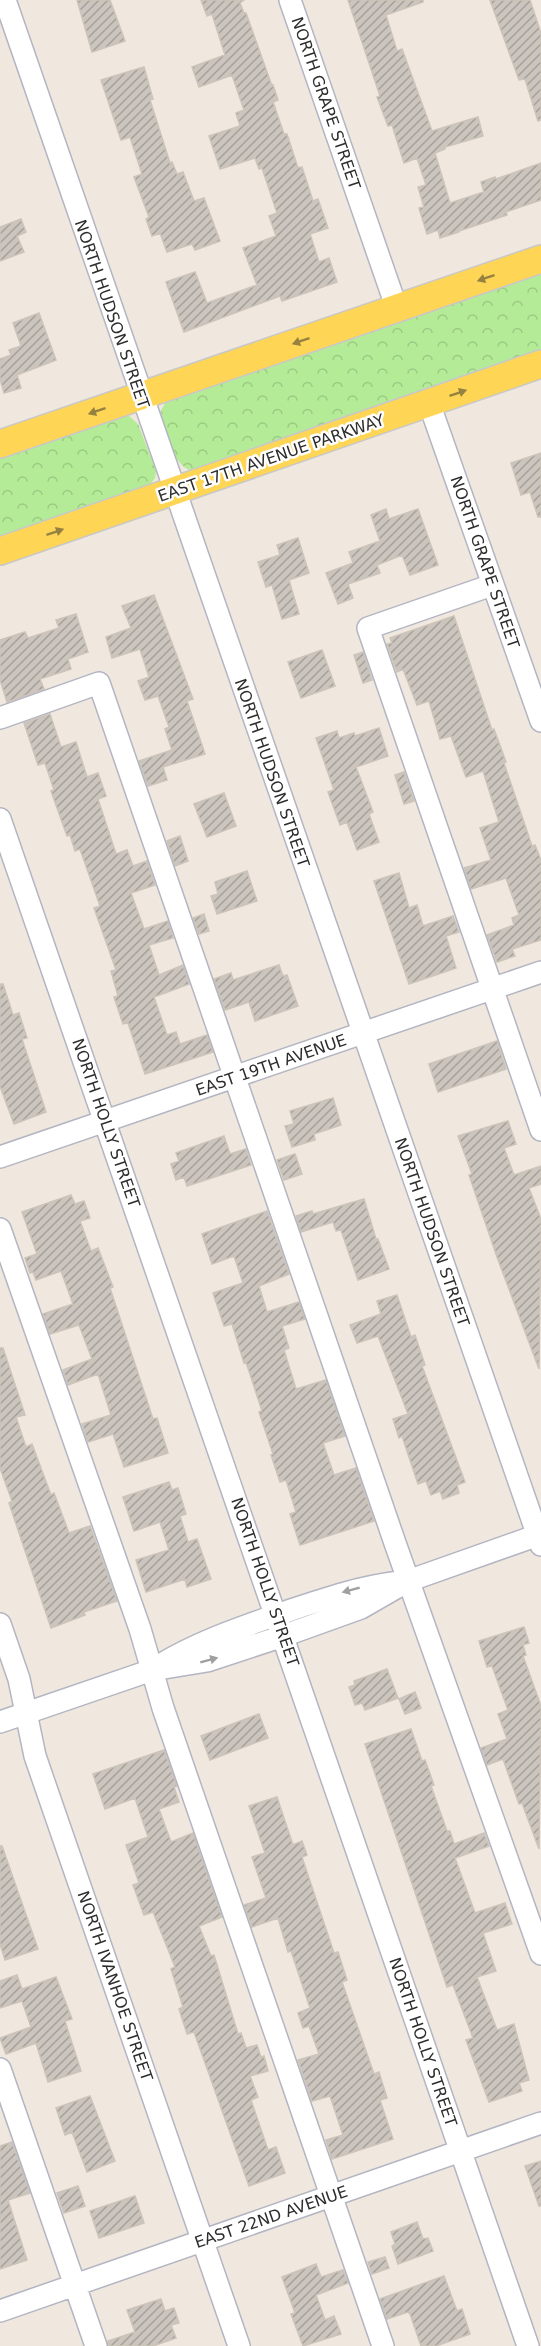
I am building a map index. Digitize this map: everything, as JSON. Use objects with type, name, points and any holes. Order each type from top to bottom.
[{"type":"main road","points":[[0,444],[541,259]]},
{"type":"main road","name":"EAST 17TH AVENUE PARKWAY","points":[[0,551],[541,364]]},
{"type":"street","name":"NORTH HUDSON STREET","points":[[5,0],[174,492],[540,1538]]},
{"type":"street","name":"NORTH GRAPE STREET","points":[[290,0],[397,309]]},
{"type":"street","name":"NORTH GRAPE STREET","points":[[429,403],[541,721]]},
{"type":"street","points":[[492,585],[368,628],[541,1130]]},
{"type":"street","points":[[0,718],[99,683],[408,1581],[541,1954]]},
{"type":"street","name":"NORTH HOLLY STREET","points":[[0,819],[528,2346]]},
{"type":"street","name":"EAST 19TH AVENUE","points":[[0,1157],[541,972]]},
{"type":"street","points":[[0,1229],[140,1629],[163,1708],[383,2346]]},
{"type":"street","points":[[152,1670],[199,1643],[276,1615],[354,1589],[408,1581],[540,1538]]},
{"type":"street","points":[[0,1722],[152,1670],[207,1661],[283,1636],[361,1608],[408,1581]]},
{"type":"street","name":"NORTH IVANHOE STREET","points":[[0,1624],[19,1679],[34,1756],[239,2346]]},
{"type":"street","points":[[0,2070],[96,2346]]},
{"type":"street","name":"EAST 22ND AVENUE","points":[[0,2311],[541,2123]]},
{"type":"green space","points":[[541,269],[541,352],[192,471],[185,468],[175,456],[161,411],[166,401]]},
{"type":"green space","points":[[127,414],[138,424],[156,471],[155,478],[148,487],[0,538],[0,456]]},
{"type":"building","points":[[77,0],[110,0],[125,41],[92,52]]},
{"type":"building","points":[[201,0],[244,0],[240,3],[246,13],[273,85],[278,100],[273,102],[284,134],[287,134],[298,168],[302,167],[313,201],[318,199],[328,228],[310,234],[319,262],[329,258],[337,282],[282,301],[280,296],[184,332],[166,282],[195,272],[207,303],[257,285],[243,248],[276,236],[269,216],[277,213],[262,168],[259,169],[255,158],[220,169],[209,136],[240,126],[236,113],[244,110],[232,75],[199,87],[192,67],[225,55],[212,14],[207,16]]},
{"type":"building","points":[[348,0],[423,0],[423,2],[386,15],[397,51],[402,49],[432,131],[478,117],[483,136],[445,147],[435,153],[450,203],[484,192],[481,182],[541,163],[541,200],[506,212],[507,215],[440,238],[438,230],[427,234],[419,208],[424,207],[418,187],[426,185],[417,158],[404,163],[392,125],[388,126],[377,97],[380,96]]},
{"type":"building","points":[[490,0],[530,0],[541,33],[541,120],[538,121],[525,79],[519,80]]},
{"type":"building","points":[[144,67],[153,99],[150,100],[170,163],[172,162],[177,174],[183,172],[194,201],[204,198],[220,241],[195,250],[192,244],[167,252],[160,233],[152,236],[146,219],[149,217],[134,177],[142,174],[130,137],[121,140],[101,80]]},
{"type":"building","points":[[21,219],[26,232],[17,236],[24,252],[0,261],[0,227]]},
{"type":"building","points":[[39,313],[56,360],[17,375],[21,388],[4,393],[0,379],[0,359],[11,355],[9,350],[21,346],[13,323]]},
{"type":"building","points":[[541,453],[541,517],[538,517],[530,492],[521,495],[511,463]]},
{"type":"building","points":[[386,509],[389,519],[418,509],[438,565],[410,575],[402,555],[377,565],[380,573],[348,584],[353,598],[338,604],[326,573],[353,563],[349,552],[380,541],[371,515]]},
{"type":"building","points":[[298,538],[309,573],[289,580],[299,614],[282,619],[272,585],[266,587],[258,562],[280,555],[277,545]]},
{"type":"building","points":[[154,595],[193,699],[187,701],[205,754],[163,767],[167,780],[148,786],[139,761],[172,750],[165,729],[169,727],[158,696],[145,700],[138,681],[149,677],[140,649],[112,658],[106,637],[131,628],[122,606]]},
{"type":"building","points":[[76,614],[88,652],[68,659],[71,669],[40,679],[44,689],[7,702],[0,680],[0,640],[25,632],[28,638],[59,628],[56,620]]},
{"type":"building","points":[[454,616],[492,730],[494,729],[506,762],[504,763],[532,846],[535,845],[541,860],[541,940],[512,949],[515,956],[497,962],[487,935],[514,925],[512,918],[519,915],[506,878],[471,889],[464,868],[491,860],[480,828],[499,822],[483,771],[466,777],[451,736],[440,739],[429,701],[417,705],[403,669],[397,672],[387,644],[392,643],[390,638]]},
{"type":"building","points":[[322,650],[335,686],[301,698],[288,662]]},
{"type":"building","points":[[363,652],[372,680],[363,683],[354,655]]},
{"type":"building","points":[[50,714],[61,747],[76,742],[87,777],[98,773],[106,796],[98,799],[116,854],[127,850],[133,866],[147,861],[155,885],[131,893],[144,929],[168,921],[173,938],[149,945],[159,975],[183,965],[189,984],[154,997],[167,1035],[176,1032],[180,1044],[207,1035],[213,1052],[145,1074],[128,1023],[123,1024],[114,997],[118,996],[111,971],[116,970],[94,908],[100,906],[80,849],[75,851],[70,835],[67,836],[51,791],[54,790],[45,763],[38,765],[24,723]]},
{"type":"building","points":[[379,728],[388,756],[356,767],[373,812],[369,814],[379,842],[357,850],[347,822],[340,825],[328,792],[334,790],[316,738],[337,731],[339,738],[354,733],[355,736]]},
{"type":"building","points":[[404,772],[414,801],[404,804],[395,775]]},
{"type":"building","points":[[224,793],[236,826],[207,837],[194,804]]},
{"type":"building","points":[[180,836],[188,861],[175,866],[167,841]]},
{"type":"building","points":[[247,871],[257,901],[217,914],[211,896],[218,894],[215,882]]},
{"type":"building","points":[[399,873],[409,908],[417,905],[423,926],[453,916],[459,932],[446,936],[456,968],[409,984],[374,881]]},
{"type":"building","points":[[204,914],[209,931],[199,934],[193,918]]},
{"type":"building","points":[[279,965],[283,976],[287,975],[298,1006],[255,1021],[249,1002],[225,1010],[214,979],[231,973],[233,980]]},
{"type":"building","points":[[0,984],[3,984],[13,1015],[19,1013],[27,1038],[22,1039],[46,1112],[14,1124],[0,1086]]},
{"type":"building","points":[[497,1041],[506,1069],[438,1092],[429,1064]]},
{"type":"building","points":[[333,1098],[341,1125],[314,1134],[315,1140],[292,1147],[285,1126],[294,1124],[290,1111]]},
{"type":"building","points":[[508,1121],[516,1144],[504,1148],[514,1175],[541,1166],[541,1184],[529,1188],[541,1219],[539,1369],[497,1257],[458,1136]]},
{"type":"building","points":[[224,1136],[230,1154],[246,1149],[251,1165],[187,1186],[184,1177],[176,1180],[171,1164],[179,1161],[176,1153]]},
{"type":"building","points":[[295,1154],[302,1174],[284,1180],[277,1160]]},
{"type":"building","points":[[71,1195],[75,1204],[84,1201],[90,1218],[80,1221],[91,1251],[98,1248],[113,1287],[110,1288],[153,1419],[157,1418],[168,1453],[124,1467],[113,1434],[88,1442],[82,1424],[111,1415],[98,1374],[68,1385],[63,1370],[92,1359],[79,1325],[50,1334],[43,1314],[73,1304],[61,1271],[36,1280],[33,1272],[30,1273],[25,1258],[37,1254],[22,1212]]},
{"type":"building","points":[[364,1199],[376,1239],[378,1239],[389,1269],[358,1280],[341,1230],[336,1231],[333,1222],[301,1232],[296,1216],[312,1211],[313,1214]]},
{"type":"building","points":[[267,1211],[289,1274],[259,1286],[267,1312],[299,1302],[305,1319],[282,1326],[289,1348],[284,1350],[296,1389],[326,1380],[345,1436],[323,1443],[334,1475],[356,1468],[374,1521],[300,1545],[290,1514],[296,1512],[286,1480],[280,1482],[271,1455],[273,1454],[259,1412],[262,1411],[246,1362],[244,1363],[232,1324],[224,1326],[213,1293],[243,1283],[234,1256],[212,1264],[202,1234]]},
{"type":"building","points":[[397,1295],[411,1337],[415,1335],[425,1365],[422,1366],[465,1482],[457,1485],[459,1493],[443,1499],[440,1491],[431,1495],[426,1481],[418,1484],[402,1436],[399,1438],[393,1419],[408,1414],[378,1336],[357,1343],[350,1325],[381,1314],[377,1301]]},
{"type":"building","points":[[0,1348],[3,1348],[25,1415],[16,1417],[26,1447],[32,1444],[51,1495],[54,1493],[69,1533],[90,1526],[117,1601],[84,1612],[85,1615],[51,1628],[9,1503],[12,1501],[0,1468]]},
{"type":"building","points":[[169,1482],[172,1490],[178,1488],[186,1514],[180,1516],[188,1542],[197,1539],[211,1579],[187,1587],[185,1579],[146,1592],[136,1560],[169,1550],[160,1522],[134,1531],[123,1497]]},
{"type":"building","points":[[524,1627],[529,1643],[523,1645],[526,1655],[523,1656],[541,1706],[539,1849],[522,1803],[519,1804],[503,1759],[487,1765],[481,1748],[507,1739],[498,1714],[508,1710],[492,1666],[487,1667],[479,1641]]},
{"type":"building","points":[[387,1669],[398,1698],[365,1710],[362,1703],[355,1705],[349,1687],[355,1685],[354,1681]]},
{"type":"building","points":[[415,1692],[421,1708],[405,1714],[399,1699]]},
{"type":"building","points":[[259,1714],[268,1738],[210,1760],[201,1736]]},
{"type":"building","points":[[411,1729],[422,1761],[425,1760],[434,1785],[431,1786],[454,1844],[484,1833],[489,1846],[455,1858],[475,1913],[505,1903],[512,1924],[483,1933],[496,1971],[477,1977],[497,2030],[514,2024],[529,2080],[519,2083],[522,2091],[489,2102],[466,2040],[473,2038],[453,1985],[447,1987],[365,1744]]},
{"type":"building","points":[[164,1750],[177,1786],[174,1787],[179,1802],[159,1809],[171,1842],[193,1833],[222,1917],[199,1926],[211,1956],[214,1955],[238,2034],[241,2033],[246,2048],[257,2045],[261,2057],[264,2056],[268,2071],[250,2076],[258,2097],[251,2100],[268,2150],[276,2147],[285,2173],[249,2186],[194,2032],[187,2034],[179,2009],[183,2007],[171,1969],[175,1967],[153,1912],[144,1915],[133,1885],[139,1883],[126,1845],[148,1837],[135,1798],[105,1809],[93,1774]]},
{"type":"building","points":[[277,1797],[293,1845],[302,1841],[307,1855],[302,1857],[334,1953],[338,1952],[347,1980],[342,1982],[374,2074],[379,2072],[387,2098],[380,2100],[393,2139],[332,2159],[326,2140],[343,2135],[330,2096],[312,2101],[298,2060],[319,2054],[309,2026],[303,2028],[298,2013],[310,2008],[291,1951],[288,1952],[278,1918],[252,1927],[244,1905],[266,1898],[252,1857],[265,1853],[249,1806]]},
{"type":"building","points":[[0,1846],[2,1846],[38,1949],[5,1960],[0,1944]]},
{"type":"building","points":[[17,1975],[22,1989],[56,1977],[72,2019],[65,2021],[81,2071],[48,2082],[36,2043],[6,2054],[0,2038],[31,2027],[22,2001],[0,2008],[0,1981]]},
{"type":"building","points":[[90,2096],[115,2161],[87,2172],[72,2132],[65,2135],[56,2108]]},
{"type":"building","points":[[12,2142],[30,2193],[8,2200],[27,2260],[0,2269],[0,2146]]},
{"type":"building","points":[[541,2161],[541,2206],[539,2206],[525,2166]]},
{"type":"building","points":[[78,2186],[85,2206],[64,2213],[57,2193]]},
{"type":"building","points":[[135,2196],[144,2223],[99,2238],[90,2211]]},
{"type":"building","points":[[417,2222],[423,2239],[428,2238],[433,2251],[398,2264],[392,2246],[395,2244],[391,2232]]},
{"type":"building","points":[[385,2257],[389,2268],[372,2274],[368,2262]]},
{"type":"building","points":[[316,2264],[321,2277],[343,2270],[348,2283],[316,2295],[325,2320],[334,2316],[341,2334],[303,2346],[291,2314],[295,2313],[282,2277]]},
{"type":"building","points":[[444,2276],[457,2311],[462,2309],[470,2334],[436,2346],[421,2346],[410,2314],[408,2312],[387,2319],[380,2299]]},
{"type":"building","points":[[161,2299],[165,2311],[174,2308],[179,2323],[171,2325],[176,2338],[153,2346],[108,2346],[108,2341],[135,2332],[127,2310]]}]
